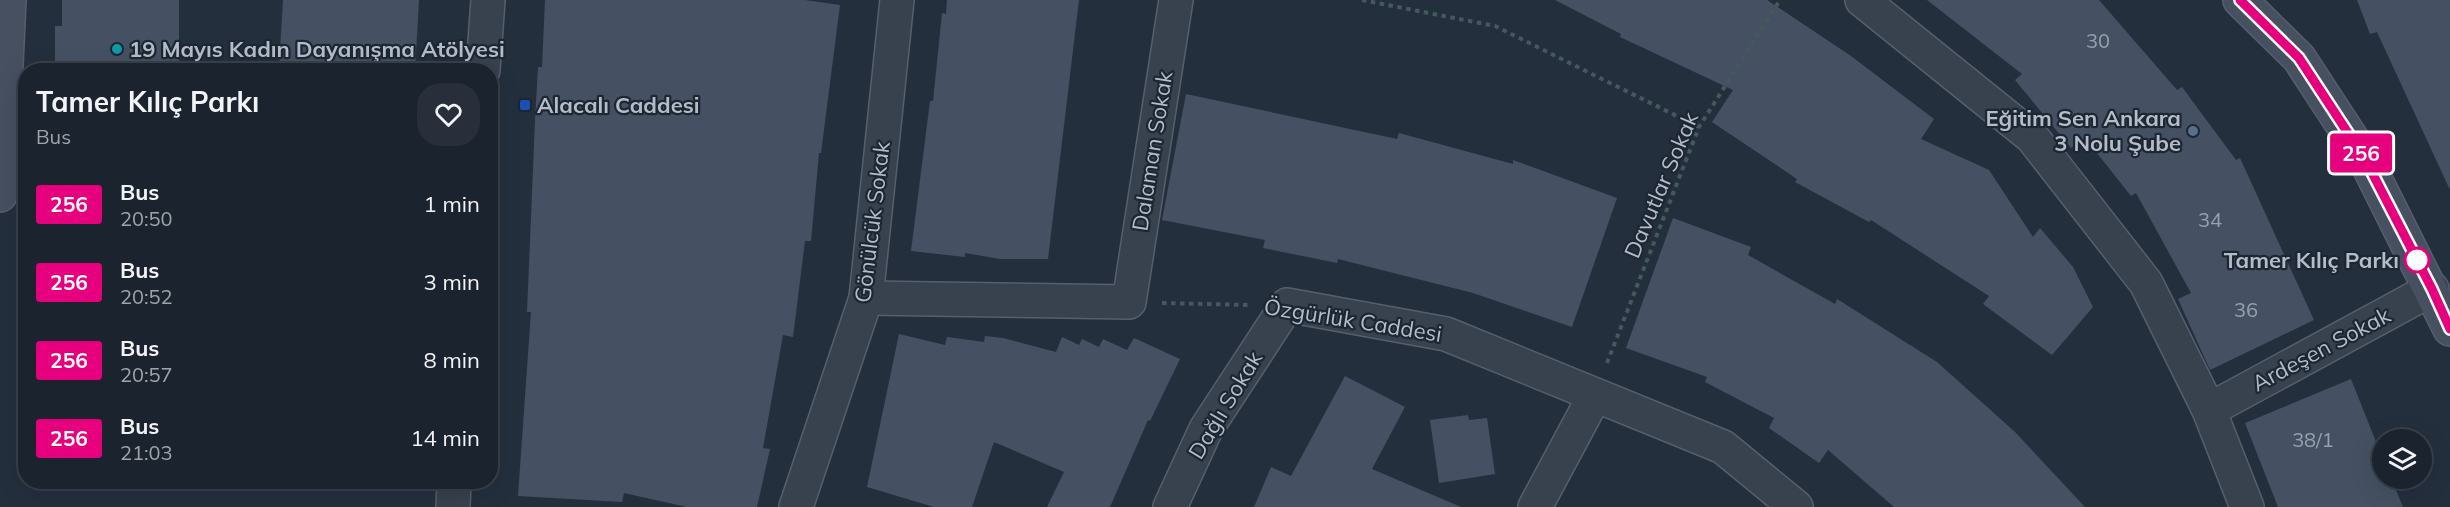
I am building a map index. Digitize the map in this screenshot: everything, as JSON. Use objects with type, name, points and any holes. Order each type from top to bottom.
[{"type":"main road","points":[[0,195],[9,0]]},
{"type":"main road","points":[[2240,0],[2299,58],[2365,159],[2450,329]]},
{"type":"street","points":[[484,63],[488,0]]},
{"type":"street","name":"Gönülcük Sokak","points":[[796,507],[866,298],[897,0]]},
{"type":"street","name":"Dalaman Sokak","points":[[1129,302],[1176,0]]},
{"type":"street","points":[[1862,0],[2032,137],[2146,283],[2209,410],[2247,507]]},
{"type":"street","name":"Ardeşen Sokak","points":[[2209,410],[2432,289]]},
{"type":"street","points":[[866,298],[1129,302]]},
{"type":"street","name":"Özgürlük Caddesi","points":[[1287,305],[1446,334],[1723,447],[1796,507]]},
{"type":"street","name":"Dağlı Sokak","points":[[1170,507],[1206,429],[1287,305]]},
{"type":"street","points":[[1535,507],[1595,395]]},
{"type":"street","points":[[453,507],[454,489]]},
{"type":"path","points":[[1362,0],[1495,26],[1699,127]]},
{"type":"path","name":"Davutlar Sokak","points":[[1595,395],[1699,127],[1780,0]]},
{"type":"path","name":"Özgürlük Caddesi","points":[[1129,302],[1287,305]]},
{"type":"building","points":[[62,0],[179,0],[179,63],[55,63],[55,26],[62,26]]},
{"type":"building","points":[[283,0],[419,0],[415,63],[279,63]]},
{"type":"building","points":[[545,0],[805,0],[840,5],[821,153],[819,153],[811,241],[805,241],[793,337],[783,335],[763,448],[770,449],[757,507],[687,507],[624,493],[622,502],[518,496],[531,312],[527,312],[535,121],[538,67],[542,67]]},
{"type":"building","points":[[947,0],[1079,0],[1048,259],[1000,259],[965,253],[965,257],[911,251],[930,101],[933,101],[942,13],[946,14]]},
{"type":"building","points":[[1555,0],[1767,0],[1851,56],[1934,119],[1921,139],[1989,170],[2033,237],[2040,228],[2073,267],[2093,307],[2052,355],[1983,304],[1989,296],[1871,220],[1869,222],[1795,182],[1797,179],[1712,122],[1733,90],[1620,37],[1621,34]]},
{"type":"building","points":[[1927,0],[2099,0],[2177,90],[2182,87],[2236,160],[2240,158],[2314,320],[2210,370],[2178,299],[2191,293],[2136,193],[2131,196],[2085,138],[2071,148],[2015,80],[2022,74]]},
{"type":"building","points":[[2357,0],[2450,0],[2450,190],[2377,32],[2370,34]]},
{"type":"building","points":[[1186,94],[1397,139],[1399,133],[1513,164],[1513,160],[1617,198],[1572,327],[1473,293],[1338,259],[1337,263],[1263,248],[1265,240],[1162,220]]},
{"type":"building","points":[[1673,218],[1751,247],[1748,255],[1835,304],[1837,299],[1937,362],[2015,432],[2085,507],[1894,507],[1828,450],[1819,463],[1769,428],[1774,418],[1705,382],[1707,377],[1626,348]]},
{"type":"building","points":[[899,334],[945,345],[947,337],[984,342],[985,336],[1003,338],[1056,352],[1062,337],[1079,345],[1082,339],[1099,347],[1103,339],[1127,350],[1134,338],[1180,359],[1150,421],[1148,420],[1110,507],[1047,507],[1064,472],[994,442],[972,507],[934,507],[867,487]]},
{"type":"building","points":[[1345,376],[1405,407],[1372,469],[1461,507],[1254,507],[1271,467],[1291,476]]},
{"type":"building","points":[[2351,379],[2372,432],[2372,489],[2396,489],[2403,507],[2278,507],[2245,423]]},
{"type":"building","points":[[1468,415],[1469,420],[1487,418],[1495,474],[1439,483],[1430,420]]},
{"type":"bus line","name":"256","points":[[2240,0],[2299,58],[2365,159],[2450,329]]},
{"type":"place","name":"19 Mayıs Kadın Dayanışma Atölyesi","points":[[117,49]]},
{"type":"place","name":"Alacalı Caddesi","points":[[525,105]]},
{"type":"place","name":"Eğitim Sen Ankara 3 Nolu Şube","points":[[2193,131]]},
{"type":"place","name":"Tamer Kılıç Parkı","points":[[2417,260]]}]
